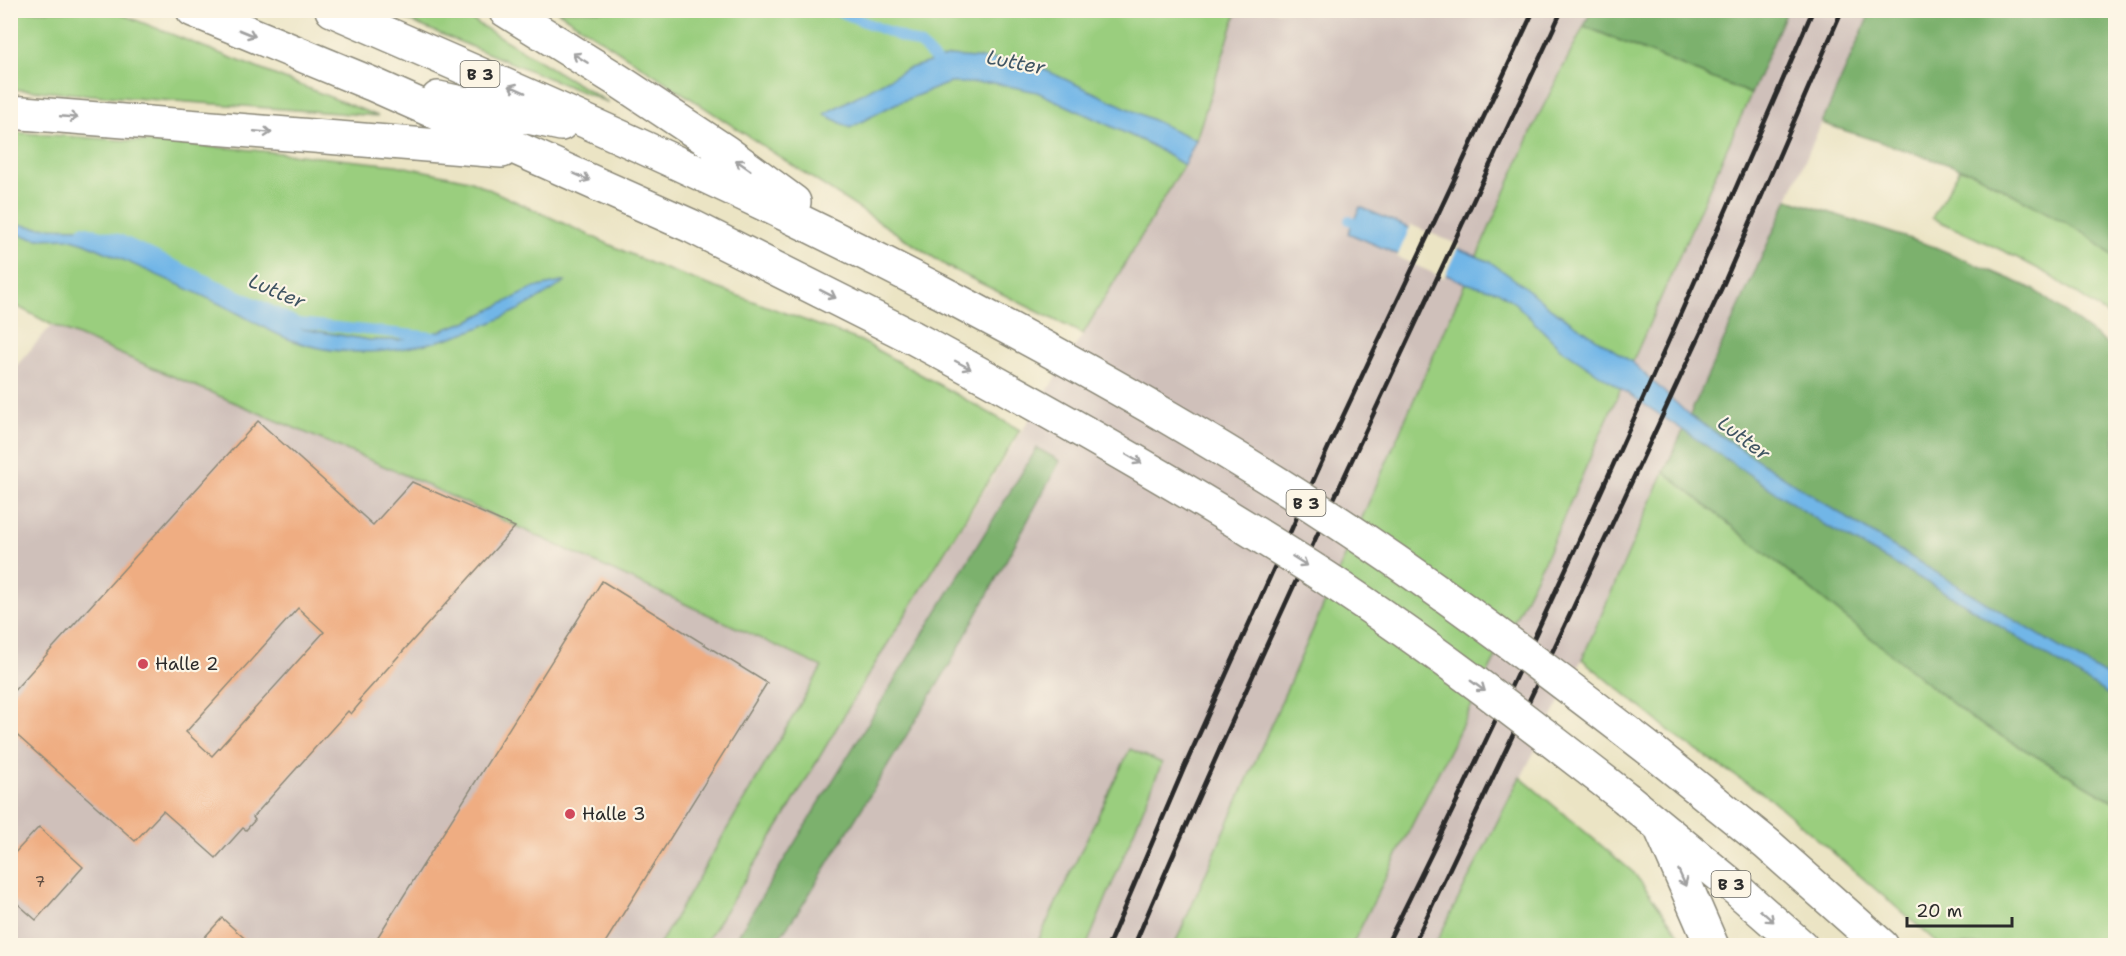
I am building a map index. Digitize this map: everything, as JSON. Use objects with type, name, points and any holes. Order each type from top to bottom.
[{"type":"highway","name":"B 3","points":[[193,10],[372,84],[691,226],[912,337],[1138,461],[1366,605],[1532,725],[1658,824],[1801,945]]},
{"type":"highway","name":"B 3","points":[[332,10],[628,139],[839,239],[1150,407],[1310,505],[1467,612],[1653,752],[1767,844],[1882,945]]},
{"type":"highway","points":[[505,10],[619,81],[726,152],[780,190],[839,239]]},
{"type":"highway","name":"B 3","points":[[372,84],[628,139]]},
{"type":"highway","points":[[10,112],[528,154]]},
{"type":"highway","name":"B 3","points":[[1658,824],[1712,945]]},
{"type":"shaded area","points":[[1237,11],[1871,11],[1582,659],[1435,945],[11,946],[11,372],[52,325],[405,475],[822,668],[860,688],[1083,334],[1184,165],[1196,140]]},
{"type":"green space","points":[[1227,10],[1236,14],[1196,140],[1184,165],[1083,334],[948,267],[557,11]]},
{"type":"green space","points":[[1591,10],[1787,11],[1751,94],[1584,26]]},
{"type":"green space","points":[[10,11],[113,11],[378,116],[11,89]]},
{"type":"green space","points":[[385,11],[457,11],[609,103]]},
{"type":"green space","points":[[1871,11],[2115,11],[2115,258],[2086,234],[1974,173],[1822,123]]},
{"type":"green space","points":[[1584,26],[1751,94],[1547,555],[1352,945],[1174,946],[1538,117]]},
{"type":"green space","points":[[10,132],[242,149],[396,165],[469,180],[652,264],[861,341],[1020,430],[704,945],[659,945],[822,667],[405,475],[52,325],[11,303]]},
{"type":"green space","points":[[1960,169],[1974,173],[2086,234],[2115,258],[2115,320],[2048,274],[1932,218]]},
{"type":"green space","points":[[1788,199],[1935,247],[2033,289],[2115,350],[2115,802],[1972,719],[1664,472]]},
{"type":"green space","points":[[1037,448],[1060,461],[949,666],[802,906],[774,945],[732,945]]},
{"type":"green space","points":[[1664,472],[1972,719],[2115,802],[2115,945],[1940,945],[1770,798],[1683,742],[1582,659]]},
{"type":"green space","points":[[1130,749],[1162,763],[1087,945],[1036,945]]},
{"type":"green space","points":[[1520,777],[1634,873],[1687,945],[1435,945]]},
{"type":"water","points":[[949,56],[1028,62],[1196,140],[1184,165],[1151,145],[1037,92],[994,83],[949,83],[895,104],[850,128],[824,114],[907,69]]},
{"type":"water","points":[[1360,207],[1490,262],[1550,308],[1632,362],[1690,416],[1858,525],[2115,681],[2115,699],[1955,598],[1825,525],[1560,348],[1516,304],[1498,291],[1465,283],[1348,233]]},
{"type":"water","points":[[11,223],[34,227],[82,228],[123,244],[303,329],[370,340],[399,340],[437,332],[468,321],[534,288],[566,281],[537,300],[505,316],[471,331],[434,342],[398,349],[361,352],[325,349],[291,340],[231,309],[85,243],[68,238],[38,239],[11,233]]},
{"type":"pier","points":[[1411,225],[1459,245],[1444,278],[1397,257]]},
{"type":"building","name":"Halle 2","points":[[258,421],[373,525],[412,482],[515,527],[359,700],[361,702],[351,714],[348,711],[253,817],[255,820],[246,830],[243,828],[216,858],[163,811],[135,841],[10,729],[10,695]],"holes":[[[298,608],[324,632],[212,756],[186,732]]]},
{"type":"building","name":"Halle 3","points":[[602,581],[767,683],[603,946],[372,946]]},
{"type":"building","points":[[39,827],[83,867],[36,920],[10,897],[10,858]]},
{"type":"building","points":[[222,918],[253,946],[211,946],[203,939]]},
{"type":"waterway","points":[[835,10],[921,45],[943,68]]},
{"type":"waterway","name":"Lutter","points":[[1349,220],[1367,228]]},
{"type":"waterway","name":"Lutter","points":[[83,230],[119,239],[298,323],[434,337]]},
{"type":"railway","points":[[1108,946],[1184,768],[1329,446],[1534,10]]},
{"type":"railway","points":[[1134,946],[1290,593],[1562,10]]},
{"type":"railway","points":[[1386,946],[1498,715],[1606,481],[1813,10]]},
{"type":"railway","points":[[1413,946],[1724,283],[1842,10]]},
{"type":"place","name":"Halle 2","points":[[143,664]]},
{"type":"place","name":"Halle 3","points":[[570,814]]}]
